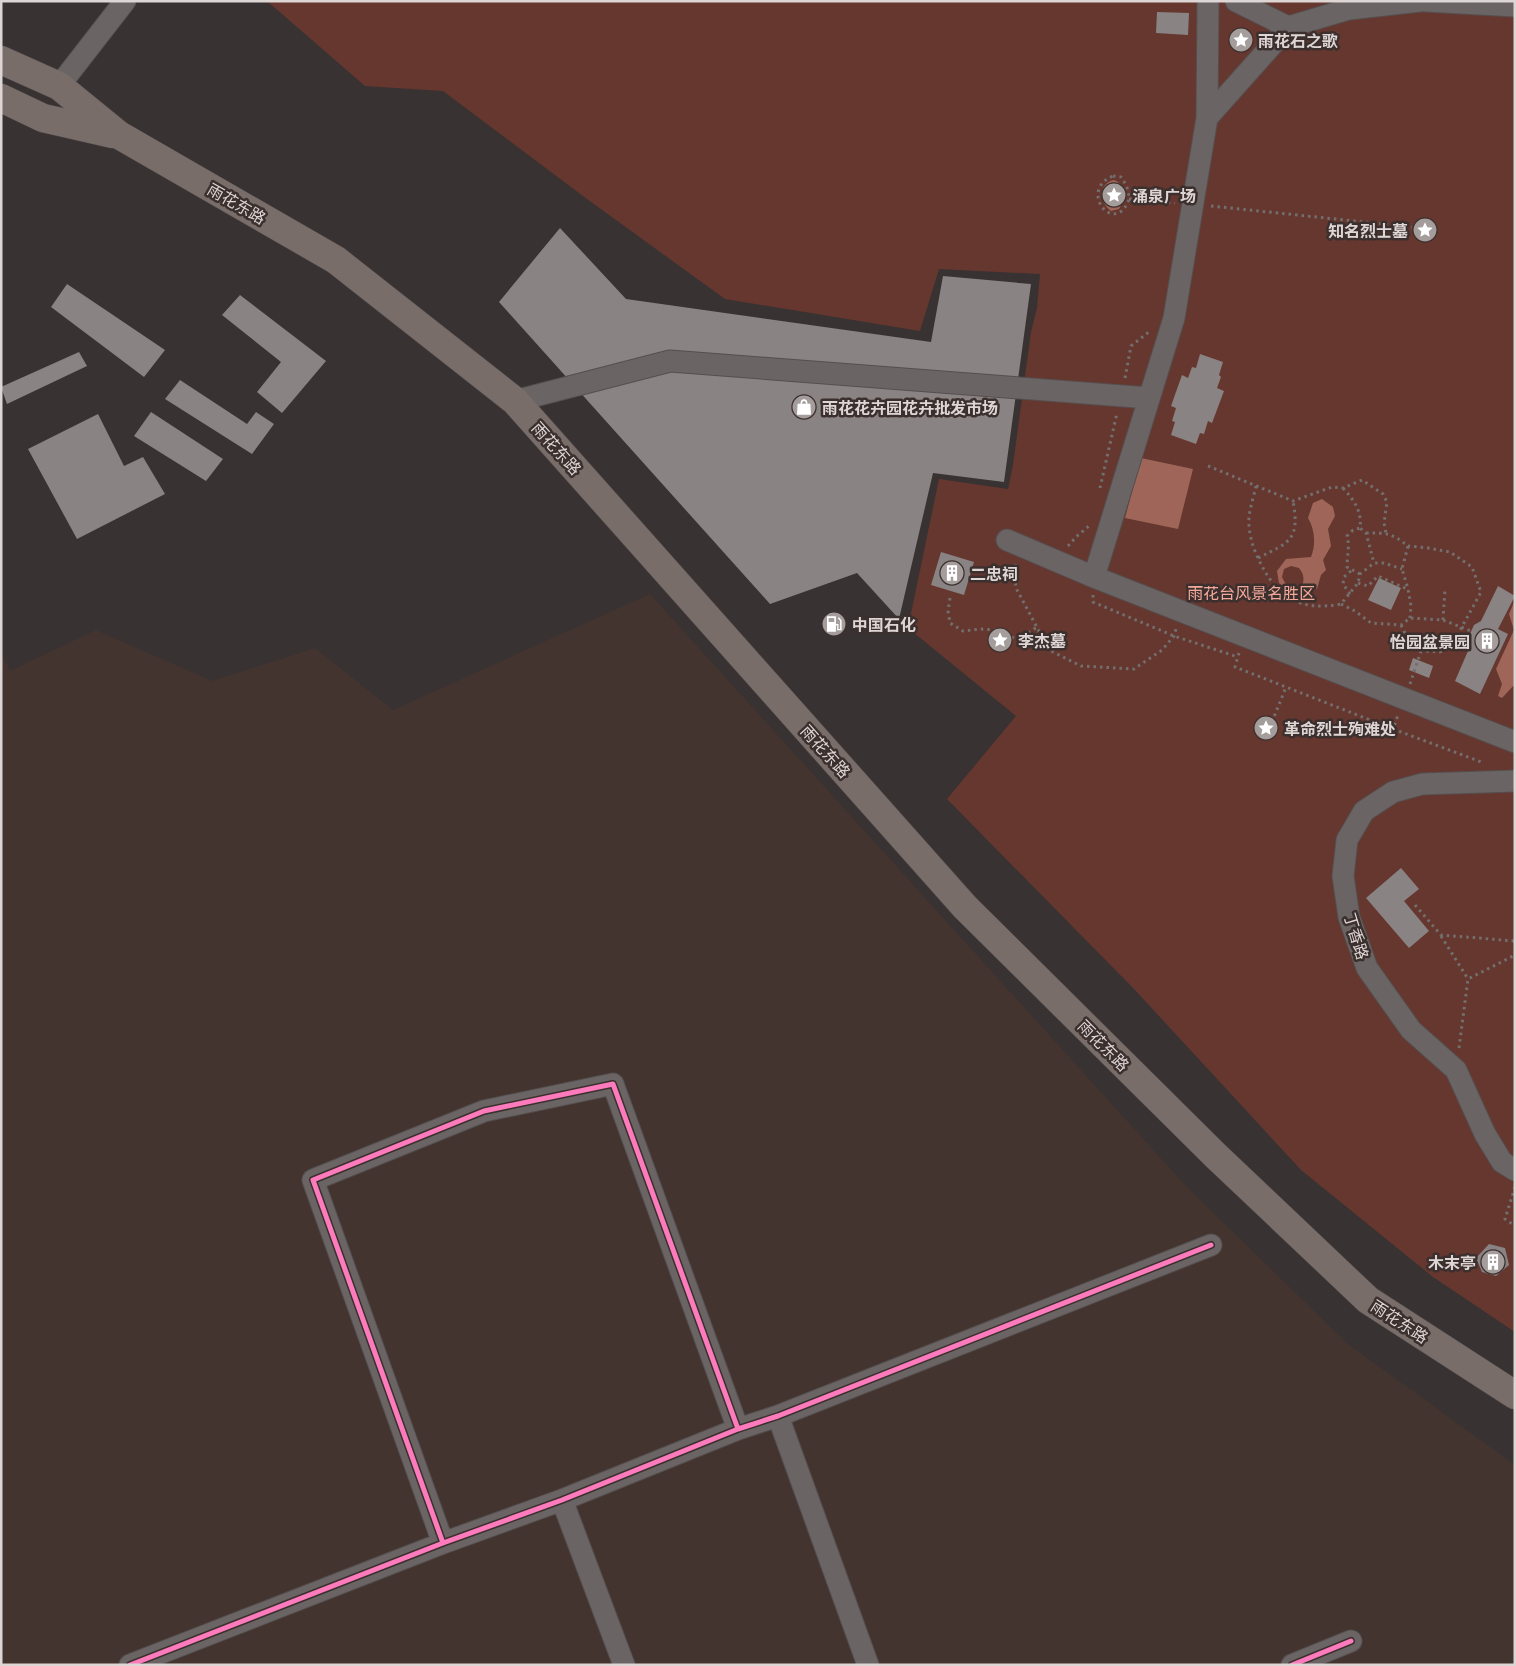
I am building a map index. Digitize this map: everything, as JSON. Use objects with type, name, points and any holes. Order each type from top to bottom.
[{"type":"main road","name":"雨花东路","points":[[1,60],[59,86],[119,135],[336,260],[515,401],[972,914],[1216,1156],[1368,1300],[1515,1395]]},
{"type":"main road","name":"雨花东路","points":[[1,98],[43,118],[119,135]]},
{"type":"street","points":[[59,86],[125,1]]},
{"type":"street","points":[[1094,577],[1174,318],[1207,118],[1208,1]]},
{"type":"street","points":[[1236,1],[1288,27]]},
{"type":"street","points":[[1207,118],[1288,27],[1349,10],[1420,1]]},
{"type":"street","points":[[1425,1],[1515,6]]},
{"type":"street","points":[[515,401],[670,361],[1149,398]]},
{"type":"street","points":[[1014,543],[1094,577],[1515,742]]},
{"type":"street","name":"丁香路","points":[[1515,781],[1422,784],[1394,792],[1364,811],[1347,840],[1343,876],[1349,917],[1367,968],[1411,1030],[1456,1070],[1485,1134],[1502,1162],[1515,1170]]},
{"type":"street","points":[[443,1543],[313,1180],[484,1111],[613,1084],[738,1429]]},
{"type":"street","points":[[130,1665],[443,1543],[562,1500],[738,1429],[778,1416],[1211,1245]]},
{"type":"street","points":[[778,1416],[868,1665]]},
{"type":"street","points":[[562,1500],[624,1665]]},
{"type":"street","points":[[1292,1665],[1351,1641]]},
{"type":"path","points":[[1113,176],[1121,177],[1126,184],[1129,198],[1119,214],[1111,215],[1105,212],[1100,204],[1098,188],[1104,179],[1113,176]]},
{"type":"path","points":[[1129,198],[1412,227]]},
{"type":"path","points":[[1099,494],[1131,346],[1155,327]]},
{"type":"path","points":[[1208,466],[1293,502],[1332,487],[1343,488],[1362,480],[1383,494],[1387,502],[1384,523],[1386,533]]},
{"type":"path","points":[[1256,486],[1249,518],[1252,546],[1270,580],[1283,594],[1302,604],[1324,607],[1341,604],[1356,611],[1371,623],[1401,624],[1410,618],[1443,620],[1471,631]]},
{"type":"path","points":[[1343,488],[1354,500],[1359,510],[1360,528]]},
{"type":"path","points":[[1258,558],[1281,547],[1294,534],[1296,520],[1293,502]]},
{"type":"path","points":[[1060,563],[1062,554],[1076,537],[1092,523],[1109,527]]},
{"type":"path","points":[[1360,528],[1366,533],[1374,562]]},
{"type":"path","points":[[1360,528],[1353,530],[1347,536],[1350,544],[1346,555],[1347,567],[1360,574]]},
{"type":"path","points":[[1366,533],[1386,533],[1395,536],[1408,546],[1450,552],[1472,567],[1481,592],[1451,647],[1440,652],[1421,651],[1410,643],[1401,624]]},
{"type":"path","points":[[1014,543],[1016,588],[1049,650],[1081,666],[1134,669],[1162,650],[1174,636],[1180,611]]},
{"type":"path","points":[[1408,546],[1402,569],[1411,606],[1410,618]]},
{"type":"path","points":[[1341,604],[1358,583],[1360,574],[1374,562],[1402,569]]},
{"type":"path","points":[[1350,594],[1343,584],[1344,577],[1352,570]]},
{"type":"path","points":[[1358,583],[1368,586],[1378,576],[1408,589]]},
{"type":"path","points":[[1094,577],[1093,602],[1174,636],[1238,657]]},
{"type":"path","points":[[1443,620],[1446,589]]},
{"type":"path","points":[[950,598],[948,611],[950,623],[963,631],[997,630],[1018,640],[1037,627]]},
{"type":"path","points":[[1245,636],[1234,667],[1487,764]]},
{"type":"path","points":[[1393,728],[1421,651]]},
{"type":"path","points":[[1272,722],[1286,687]]},
{"type":"path","points":[[1414,905],[1441,935],[1468,979],[1456,1070]]},
{"type":"path","points":[[1441,935],[1515,941]]},
{"type":"path","points":[[1468,979],[1515,955]]},
{"type":"path","points":[[1515,1186],[1505,1219],[1515,1226]]},
{"type":"shaded area","points":[[1114,180],[1121,185],[1123,197],[1119,209],[1111,211],[1104,203],[1102,194],[1105,185]]},
{"type":"shaded area","points":[[1141,458],[1193,469],[1178,529],[1125,518]]},
{"type":"shaded area","points":[[1322,499],[1333,507],[1335,516],[1328,529],[1331,546],[1323,560],[1326,570],[1321,575],[1317,589],[1290,592],[1279,583],[1277,571],[1286,559],[1311,557],[1314,537],[1308,518],[1313,503]],"holes":[[[1291,566],[1299,568],[1302,573],[1303,582],[1301,588],[1294,588],[1285,583],[1282,577],[1284,569]]]},
{"type":"shaded area","points":[[650,594],[1186,1186],[1348,1344],[1515,1465],[1515,1665],[1,1665],[1,653],[10,671],[96,630],[212,681],[315,648],[393,710]]},
{"type":"shaded area","points":[[1515,600],[1515,684],[1502,698],[1498,696],[1502,684],[1496,669],[1514,630],[1509,614]]},
{"type":"green space","name":"雨花台风景名胜区","points":[[267,1],[1515,1],[1515,1332],[1433,1277],[1301,1170],[1134,989],[947,799],[1016,716],[908,628],[939,479],[1008,489],[1031,332],[1037,308],[1040,274],[939,269],[920,331],[725,299],[443,91],[365,86]]},
{"type":"building","points":[[1157,12],[1189,13],[1188,35],[1156,33]]},
{"type":"building","name":"雨花花卉园花卉批发市场","points":[[560,228],[626,299],[931,342],[943,276],[1031,284],[1004,482],[933,473],[899,619],[857,573],[770,604],[499,302]]},
{"type":"building","points":[[67,284],[165,350],[144,377],[51,307]]},
{"type":"building","points":[[240,295],[326,361],[282,413],[257,392],[281,362],[222,315]]},
{"type":"building","points":[[79,352],[87,366],[7,404],[1,387]]},
{"type":"building","points":[[1200,354],[1223,362],[1217,388],[1224,391],[1212,423],[1208,421],[1204,434],[1200,433],[1196,444],[1171,435],[1175,422],[1172,421],[1176,408],[1171,406],[1182,375],[1188,378],[1192,367],[1196,368]]},
{"type":"building","points":[[180,380],[247,424],[256,412],[274,424],[252,454],[165,399]]},
{"type":"building","points":[[151,412],[223,459],[206,481],[134,436]]},
{"type":"building","points":[[98,414],[124,466],[143,457],[165,494],[77,539],[28,449]]},
{"type":"building","name":"二忠祠","points":[[941,552],[974,562],[964,595],[931,585]]},
{"type":"building","points":[[1379,578],[1401,588],[1391,610],[1368,600]]},
{"type":"building","name":"怡园盆景园","points":[[1498,586],[1515,596],[1498,629],[1508,634],[1480,694],[1455,681],[1471,644],[1468,638],[1474,625],[1481,621]]},
{"type":"building","points":[[1413,658],[1433,666],[1429,678],[1409,670]]},
{"type":"building","points":[[1401,868],[1419,889],[1404,901],[1429,931],[1409,948],[1366,898]]},
{"type":"building","name":"木末亭","points":[[1489,1244],[1505,1248],[1509,1265],[1496,1276],[1482,1272],[1476,1258]]},
{"type":"cycle path","points":[[443,1543],[313,1180],[484,1111],[613,1084],[738,1429]]},
{"type":"cycle path","points":[[130,1665],[443,1543],[562,1500],[738,1429],[778,1416],[1211,1245]]},
{"type":"cycle path","points":[[1292,1665],[1351,1641]]},
{"type":"place","name":"雨花石之歌","points":[[1241,40]]},
{"type":"place","name":"涌泉广场","points":[[1114,195]]},
{"type":"place","name":"知名烈士墓","points":[[1425,230]]},
{"type":"place","name":"雨花花卉园花卉批发市场","points":[[804,407]]},
{"type":"place","name":"二忠祠","points":[[952,573]]},
{"type":"place","name":"中国石化","points":[[834,624]]},
{"type":"place","name":"李杰墓","points":[[1000,640]]},
{"type":"place","name":"怡园盆景园","points":[[1487,641]]},
{"type":"place","name":"革命烈士殉难处","points":[[1266,728]]},
{"type":"place","name":"木末亭","points":[[1493,1262]]}]
